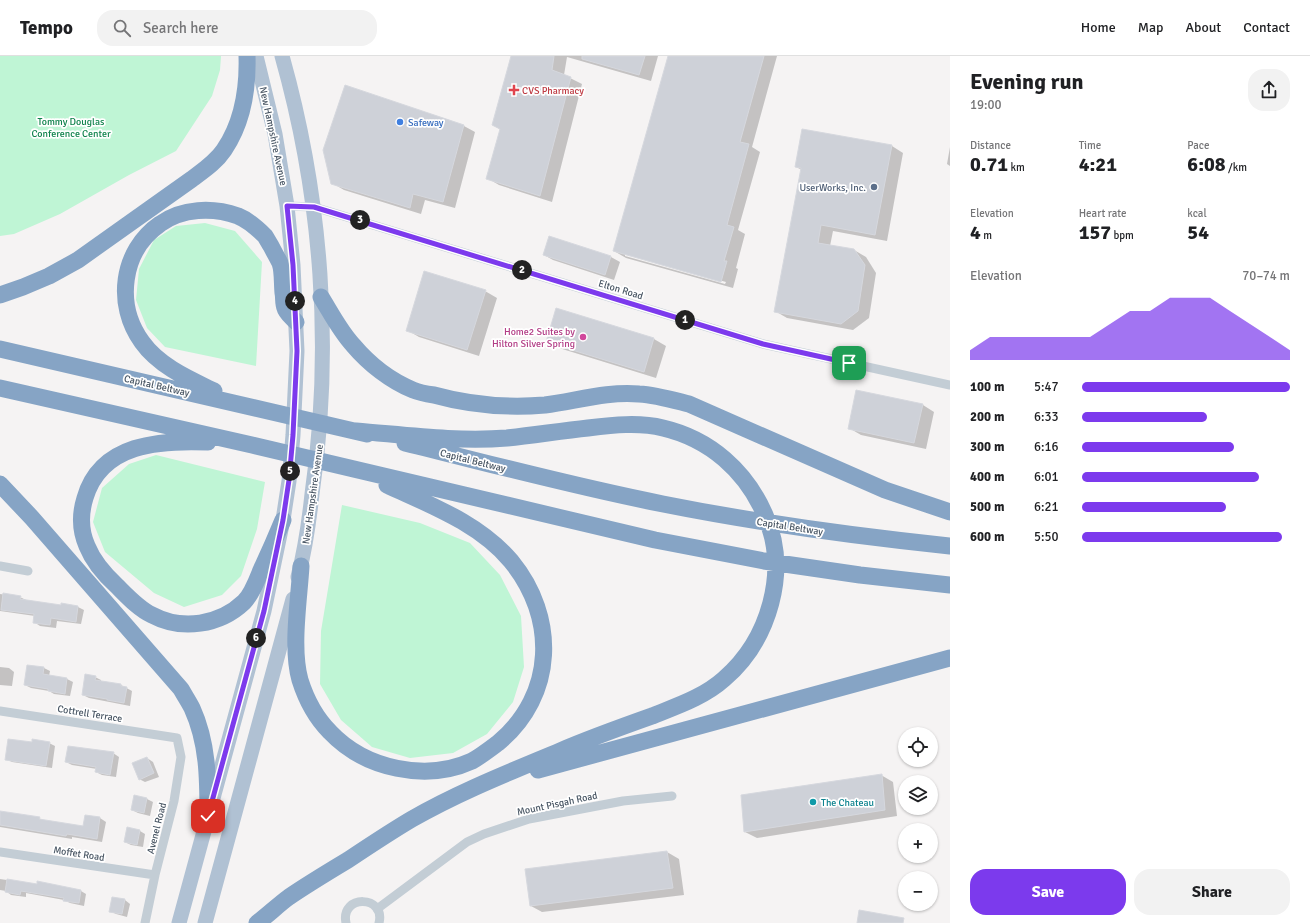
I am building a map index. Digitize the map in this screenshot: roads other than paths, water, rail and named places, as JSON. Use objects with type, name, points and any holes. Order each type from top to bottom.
[{"type":"highway","points":[[0,295],[29,285],[78,260],[211,165],[224,150],[235,130],[242,111],[246,89],[247,56]]},
{"type":"highway","points":[[255,407],[196,382],[154,356],[142,343],[133,328],[127,311],[125,291],[127,271],[135,252],[147,235],[160,224],[179,214],[200,210],[217,211],[239,217],[255,227],[266,238],[273,250],[280,264],[285,308],[296,322]]},
{"type":"highway","points":[[321,297],[353,346],[369,361],[390,377],[414,390],[444,398],[496,406],[546,404],[616,394],[638,394],[664,397],[689,404],[885,490],[950,512]]},
{"type":"highway","name":"Capital Beltway","points":[[0,348],[663,504],[780,525],[866,538],[950,546]]},
{"type":"highway","points":[[0,388],[252,445],[655,540],[764,561],[950,585]]},
{"type":"highway","points":[[257,923],[290,897],[412,819],[449,800],[556,752],[682,704],[707,692],[725,678],[756,642],[772,600],[776,559],[772,535],[767,518],[758,498],[745,480],[727,460],[706,445],[685,435],[662,427],[635,424],[506,438],[481,439],[356,432]]},
{"type":"highway","points":[[252,445],[202,442],[167,443],[134,448],[119,454],[106,464],[95,476],[88,489],[81,518],[82,531],[86,544],[97,563],[111,580],[130,600],[150,615],[166,622],[183,624],[202,623],[218,618],[235,610],[246,600],[255,584],[283,520]]},
{"type":"highway","points":[[301,566],[296,659],[300,678],[306,698],[316,714],[330,732],[347,748],[368,759],[390,767],[414,771],[435,771],[473,761],[490,750],[518,725],[529,708],[536,691],[542,669],[544,646],[542,623],[535,601],[524,580],[510,561],[474,529],[450,515],[354,470]]},
{"type":"highway","points":[[0,484],[47,535],[181,689],[192,708],[206,753],[208,778],[208,816]]},
{"type":"highway","points":[[449,800],[502,781],[567,761],[950,658]]},
{"type":"main road","name":"New Hampshire Avenue","points":[[179,923],[264,611],[283,520],[289,480],[293,435],[297,351],[293,265],[287,206],[275,134],[256,56]]},
{"type":"main road","name":"New Hampshire Avenue","points":[[205,923],[289,616],[301,566],[319,440],[322,387],[321,297],[314,207],[300,128],[282,56]]},
{"type":"street","name":"Elton Road","points":[[287,206],[314,207],[763,344],[950,385]]},
{"type":"street","points":[[0,566],[28,570]]},
{"type":"street","name":"Cottrell Terrace","points":[[0,711],[177,738]]},
{"type":"street","name":"Avenel Road","points":[[145,923],[155,875],[174,801],[180,757],[177,738]]},
{"type":"street","name":"Mount Pisgah Road","points":[[377,909],[467,842],[484,834],[529,819],[623,801],[672,796]]},
{"type":"street","name":"Moffet Road","points":[[0,852],[155,875]]},
{"type":"street","points":[[346,923],[347,911],[354,903],[361,901],[373,904],[380,915],[379,923]]},
{"type":"place","name":"CVS Pharmacy","points":[[514,90]]},
{"type":"place","name":"Safeway","points":[[400,122]]},
{"type":"place","name":"UserWorks, Inc.","points":[[874,187]]},
{"type":"place","name":"Home2 Suites by Hilton Silver Spring","points":[[583,337]]},
{"type":"place","name":"The Chateau","points":[[813,802]]},
{"type":"park label","name":"Tommy Douglas Conference Center","points":[[71,126]]}]
